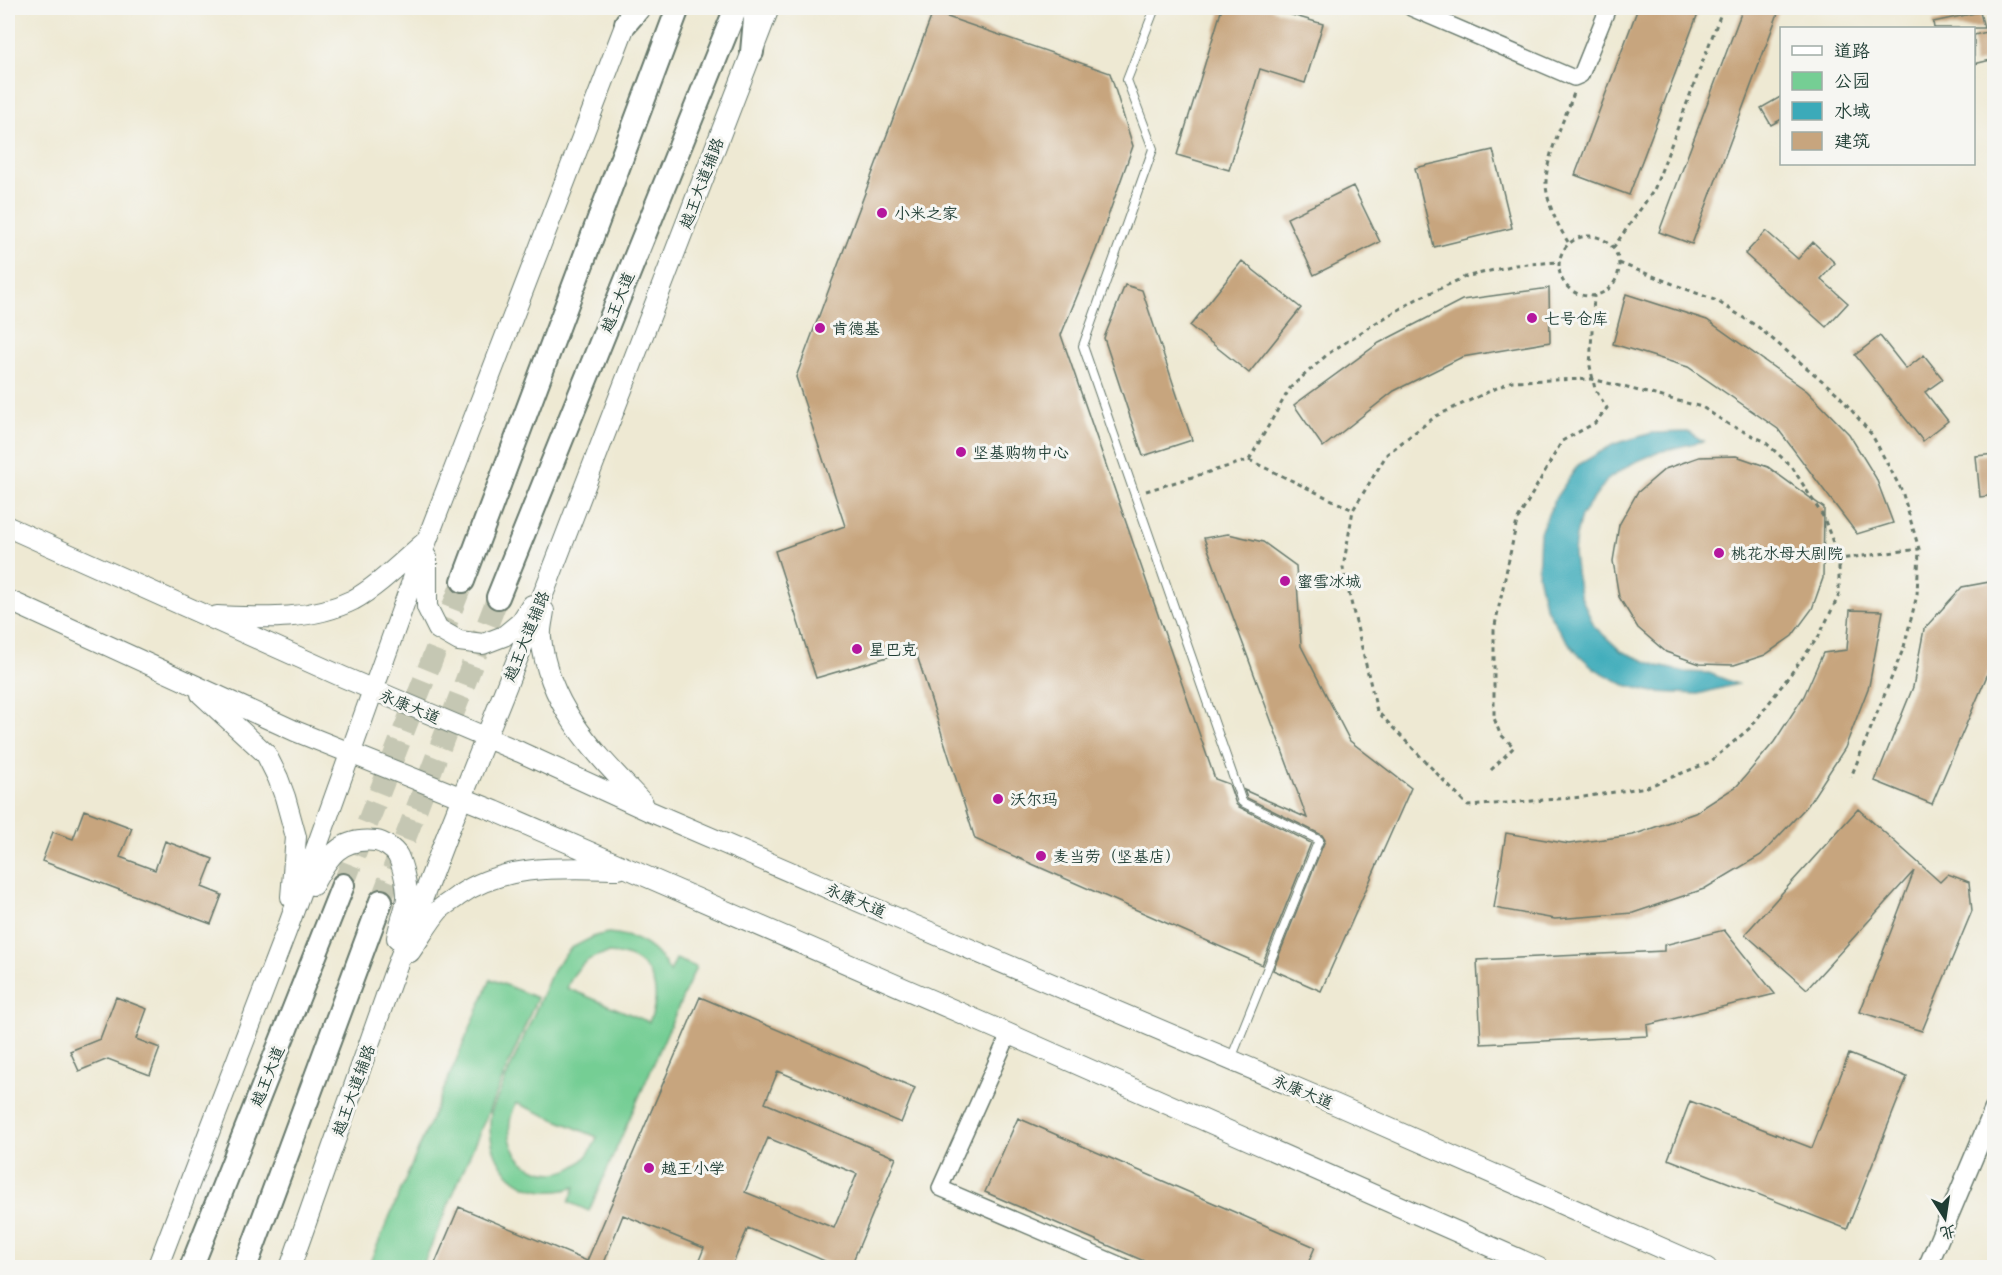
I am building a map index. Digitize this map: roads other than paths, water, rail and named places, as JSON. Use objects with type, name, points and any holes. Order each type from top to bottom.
[{"type":"main road","points":[[463,581],[678,8]]},
{"type":"main road","name":"越王大道","points":[[498,597],[736,8]]},
{"type":"main road","points":[[752,52],[756,8]]},
{"type":"main road","name":"越王大道辅路","points":[[293,1265],[393,976],[769,8]]},
{"type":"main road","points":[[157,1268],[290,924],[427,540],[633,13]]},
{"type":"main road","name":"永康大道","points":[[8,526],[649,811],[1350,1111],[1707,1268]]},
{"type":"main road","points":[[427,540],[427,607],[438,629],[459,641],[483,644],[504,636],[520,622],[546,587]]},
{"type":"main road","points":[[207,616],[283,618],[333,608],[367,591],[427,540]]},
{"type":"main road","points":[[546,587],[541,637],[560,703],[588,743],[649,811]]},
{"type":"main road","points":[[8,600],[295,731],[461,797],[629,869],[1539,1268]]},
{"type":"main road","points":[[186,681],[261,748],[278,778],[296,837],[290,924]]},
{"type":"main road","points":[[290,924],[325,862],[344,846],[360,840],[381,842],[397,854],[407,897],[398,931],[393,976]]},
{"type":"main road","points":[[393,976],[440,909],[465,891],[488,880],[517,872],[555,868],[629,869]]},
{"type":"main road","name":"越王大道","points":[[191,1268],[343,885]]},
{"type":"main road","points":[[245,1268],[381,901]]},
{"type":"street","points":[[1411,8],[1569,77],[1581,75],[1608,8]]},
{"type":"street","points":[[1008,1034],[940,1188],[1127,1268]]},
{"type":"street","points":[[1927,1268],[1995,1109]]},
{"type":"lane","points":[[1155,8],[1127,80],[1153,149],[1083,346],[1242,802],[1319,840],[1230,1061]]},
{"type":"water","points":[[1689,432],[1703,441],[1659,452],[1633,463],[1608,479],[1581,516],[1576,536],[1574,553],[1580,594],[1594,626],[1621,651],[1658,666],[1685,672],[1709,673],[1737,684],[1698,694],[1653,692],[1625,685],[1595,669],[1577,653],[1560,632],[1545,606],[1538,575],[1540,532],[1556,497],[1578,465],[1614,444],[1652,433]]},
{"type":"tunnel","points":[[343,885],[463,581]]},
{"type":"tunnel","points":[[381,901],[498,597]]},
{"type":"place","name":"小米之家","points":[[882,213]]},
{"type":"place","name":"七号仓库","points":[[1532,318]]},
{"type":"place","name":"肯德基","points":[[820,328]]},
{"type":"place","name":"坚基购物中心","points":[[961,452]]},
{"type":"place","name":"桃花水母大剧院","points":[[1719,553]]},
{"type":"place","name":"蜜雪冰城","points":[[1285,581]]},
{"type":"place","name":"星巴克","points":[[857,649]]},
{"type":"place","name":"沃尔玛","points":[[998,799]]},
{"type":"place","name":"麦当劳（坚基店）","points":[[1041,856]]},
{"type":"place","name":"越王小学","points":[[649,1168]]}]
